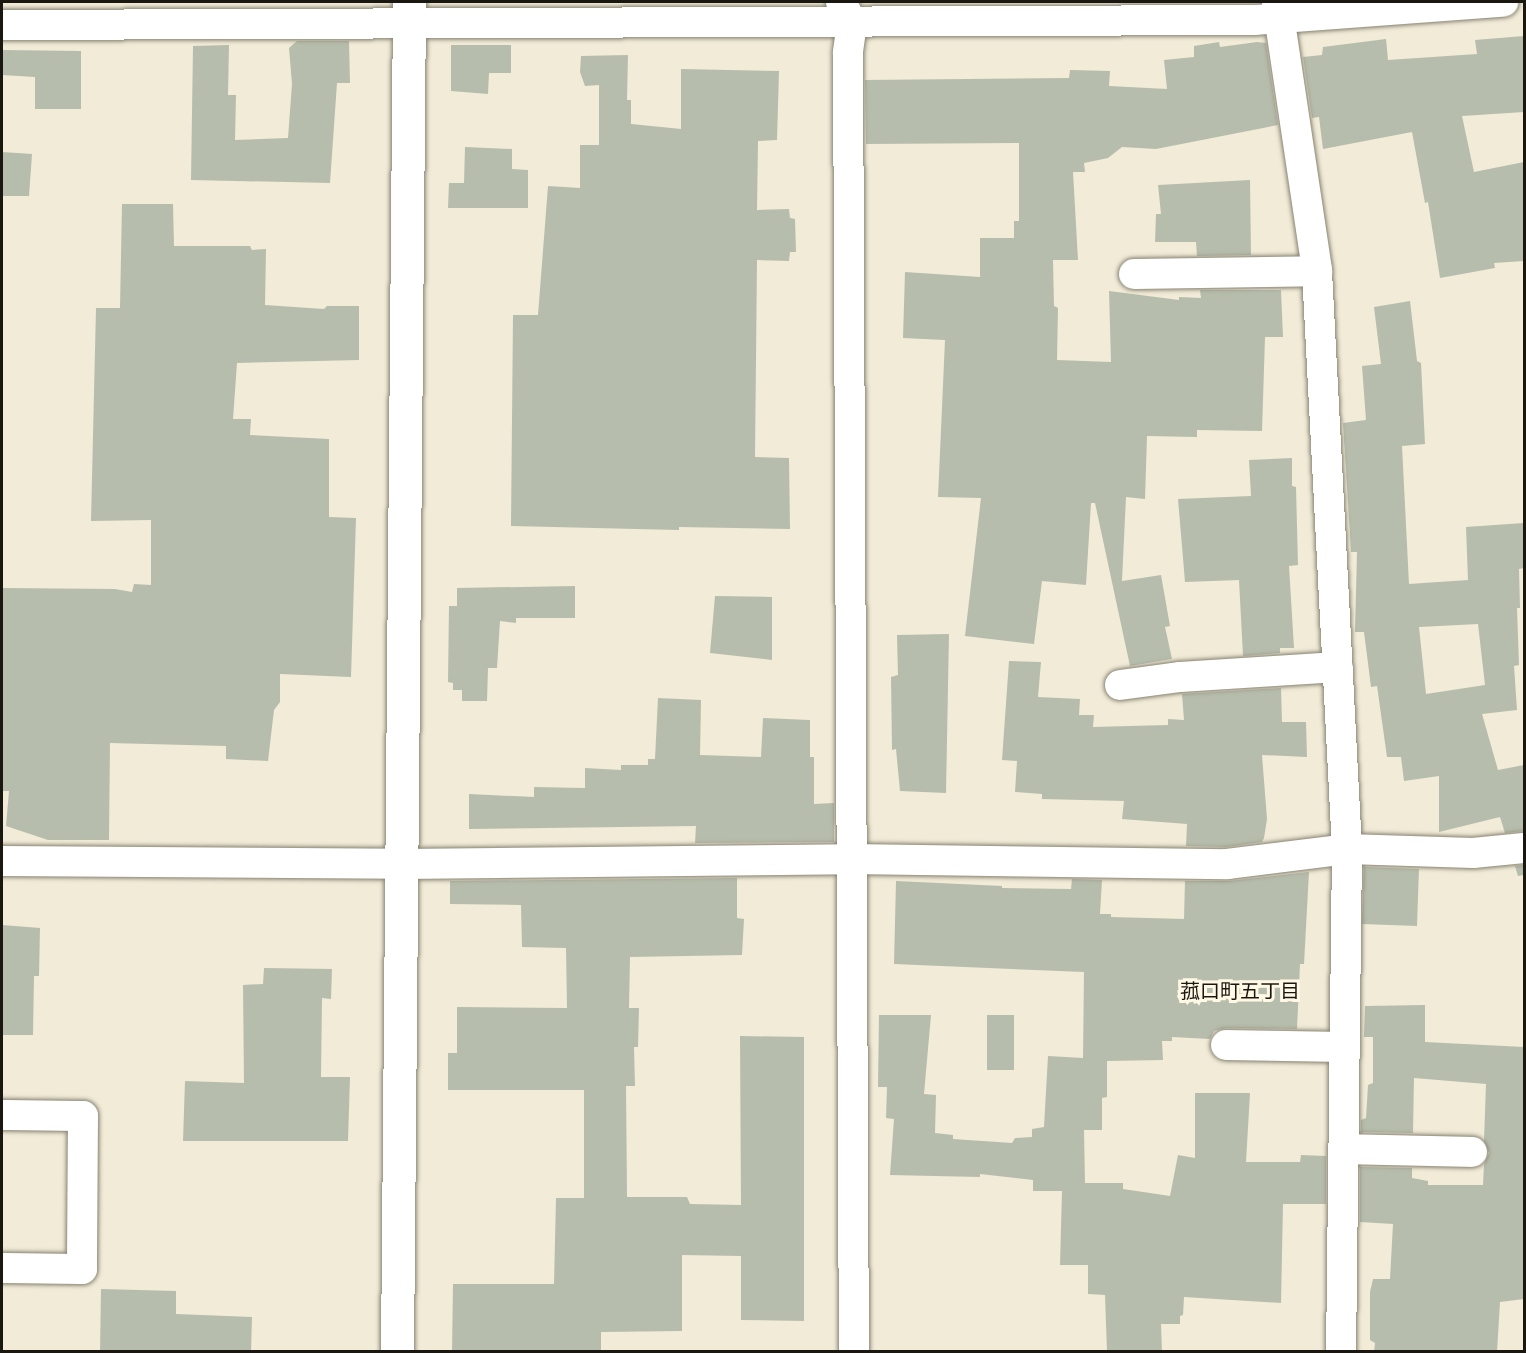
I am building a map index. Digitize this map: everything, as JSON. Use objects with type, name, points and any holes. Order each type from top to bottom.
[{"type":"street","points":[[2,25],[409,13],[1278,11],[1503,2]]},
{"type":"street","points":[[1278,11],[1317,271],[1347,849],[1341,1352]]},
{"type":"street","points":[[847,12],[854,1352]]},
{"type":"street","points":[[398,1352],[409,13]]},
{"type":"street","points":[[1134,274],[1317,271]]},
{"type":"street","points":[[1120,685],[1179,677],[1338,667]]},
{"type":"street","points":[[2,861],[401,864],[850,859],[1227,864],[1347,849],[1473,853],[1524,848]]},
{"type":"street","points":[[1226,1045],[1345,1047]]},
{"type":"street","points":[[2,1115],[82,1116],[82,1269],[2,1268]]},
{"type":"street","points":[[1344,1149],[1472,1152]]},
{"type":"building","points":[[1524,36],[1524,112],[1462,116],[1474,172],[1524,162],[1524,261],[1494,263],[1495,268],[1440,278],[1428,202],[1425,203],[1412,132],[1323,149],[1319,117],[1312,118],[1303,57],[1322,55],[1323,47],[1386,39],[1388,60],[1477,54],[1475,40]]},
{"type":"building","points":[[297,41],[349,41],[350,83],[337,83],[330,183],[191,180],[193,46],[229,45],[228,95],[236,95],[235,140],[288,138],[292,84],[289,48]]},
{"type":"building","points":[[1219,42],[1220,47],[1266,43],[1278,125],[1156,149],[1122,147],[1108,158],[1084,163],[1085,172],[1073,172],[1078,260],[1053,260],[1054,306],[1058,308],[1057,360],[1111,362],[1109,291],[1179,300],[1179,297],[1201,298],[1200,290],[1281,290],[1283,337],[1265,337],[1262,431],[1197,430],[1197,437],[1147,436],[1145,499],[1126,497],[1122,581],[1161,575],[1170,626],[1165,627],[1172,659],[1130,666],[1095,503],[1091,503],[1086,585],[1042,581],[1034,644],[965,636],[981,498],[938,497],[945,340],[903,338],[905,272],[980,277],[980,238],[1014,238],[1014,221],[1019,221],[1019,143],[866,144],[865,80],[1069,78],[1070,70],[1110,71],[1109,86],[1167,89],[1164,60],[1194,57],[1194,46]]},
{"type":"building","points":[[451,45],[511,45],[511,73],[489,73],[488,94],[451,91]]},
{"type":"building","points":[[2,50],[81,51],[81,109],[35,109],[35,77],[2,75]]},
{"type":"building","points":[[628,55],[627,100],[631,100],[631,124],[681,129],[681,69],[779,71],[777,140],[758,141],[757,210],[789,209],[790,218],[795,219],[796,252],[790,252],[789,261],[757,260],[755,457],[789,458],[790,529],[679,527],[679,530],[511,526],[513,315],[538,315],[548,186],[580,188],[580,145],[599,145],[599,85],[585,86],[580,72],[581,56]]},
{"type":"building","points":[[465,147],[512,149],[512,169],[528,170],[528,208],[448,208],[449,183],[464,183]]},
{"type":"building","points":[[2,152],[32,154],[29,196],[2,196]]},
{"type":"building","points":[[1250,180],[1251,255],[1197,256],[1196,242],[1155,242],[1156,214],[1161,214],[1158,185]]},
{"type":"building","points":[[122,204],[173,204],[174,246],[250,246],[252,250],[266,249],[265,305],[324,309],[327,306],[359,306],[359,360],[237,363],[233,419],[251,419],[250,435],[329,439],[329,517],[356,518],[351,677],[280,674],[280,702],[274,710],[268,761],[226,759],[226,746],[110,743],[109,840],[48,840],[6,826],[9,791],[2,791],[2,588],[115,589],[132,592],[134,584],[151,585],[151,520],[91,521],[96,308],[120,308]]},
{"type":"building","points":[[1410,301],[1417,361],[1421,363],[1425,444],[1402,446],[1409,584],[1468,580],[1466,527],[1524,523],[1524,568],[1519,569],[1520,608],[1517,608],[1519,665],[1514,666],[1517,710],[1482,714],[1498,770],[1524,765],[1524,831],[1505,833],[1500,817],[1439,832],[1439,776],[1404,781],[1401,757],[1387,757],[1377,686],[1371,687],[1364,632],[1355,632],[1357,552],[1351,552],[1343,423],[1366,420],[1362,366],[1381,364],[1374,307]],"holes":[[[1478,624],[1485,685],[1426,694],[1419,627]]]},
{"type":"building","points":[[1292,458],[1292,486],[1296,487],[1298,565],[1289,566],[1294,648],[1280,648],[1280,653],[1243,656],[1239,580],[1185,582],[1178,499],[1251,496],[1249,460]]},
{"type":"building","points":[[575,586],[575,618],[516,618],[516,623],[500,621],[497,668],[488,668],[487,701],[462,701],[462,690],[453,690],[453,683],[448,682],[449,606],[457,606],[457,588]]},
{"type":"building","points":[[715,596],[772,597],[772,660],[710,653]]},
{"type":"building","points":[[949,634],[946,793],[900,791],[896,749],[892,750],[891,677],[898,675],[897,635]]},
{"type":"building","points":[[1009,661],[1041,662],[1038,697],[1080,699],[1079,715],[1094,715],[1093,727],[1168,725],[1168,719],[1184,720],[1182,694],[1281,688],[1282,722],[1306,722],[1307,757],[1262,755],[1267,819],[1264,838],[1262,842],[1226,847],[1186,846],[1187,824],[1122,819],[1124,801],[1042,799],[1042,794],[1015,792],[1017,761],[1002,760]]},
{"type":"building","points":[[658,698],[701,700],[700,755],[761,757],[763,718],[810,720],[810,757],[814,757],[814,804],[834,803],[834,842],[695,843],[696,826],[469,829],[469,794],[534,797],[534,787],[585,788],[585,768],[621,770],[621,765],[648,765],[648,759],[655,759]]},
{"type":"building","points":[[1524,865],[1524,875],[1518,876],[1515,866]]},
{"type":"building","points":[[1364,867],[1419,869],[1417,926],[1362,924]]},
{"type":"building","points":[[1309,872],[1304,964],[1300,964],[1297,1029],[1226,1028],[1214,1031],[1210,1039],[1172,1037],[1172,1041],[1162,1041],[1163,1060],[1107,1061],[1107,1097],[1102,1098],[1102,1130],[1084,1130],[1085,1183],[1123,1183],[1123,1189],[1170,1196],[1178,1155],[1195,1158],[1195,1093],[1250,1093],[1246,1162],[1300,1162],[1301,1155],[1326,1156],[1326,1204],[1283,1204],[1281,1303],[1184,1297],[1180,1324],[1161,1324],[1162,1352],[1107,1352],[1105,1295],[1088,1294],[1088,1265],[1060,1265],[1062,1191],[1033,1191],[1033,1180],[980,1174],[980,1177],[890,1175],[894,1119],[886,1118],[887,1087],[878,1087],[879,1015],[931,1015],[924,1094],[936,1095],[935,1133],[953,1135],[953,1139],[1012,1143],[1015,1138],[1032,1137],[1032,1129],[1044,1127],[1048,1056],[1083,1058],[1084,972],[894,964],[896,881],[1002,886],[1002,888],[1071,889],[1072,879],[1102,880],[1100,914],[1111,914],[1111,917],[1184,919],[1185,881],[1229,881]]},
{"type":"building","points":[[737,878],[737,918],[744,919],[742,955],[630,957],[629,1008],[639,1008],[638,1047],[634,1047],[635,1086],[626,1086],[627,1197],[687,1197],[690,1204],[741,1205],[740,1036],[804,1037],[804,1321],[741,1320],[741,1256],[682,1255],[682,1331],[601,1332],[601,1352],[452,1352],[453,1284],[554,1284],[556,1198],[584,1198],[584,1090],[448,1090],[448,1053],[457,1053],[457,1007],[567,1008],[566,948],[522,947],[521,905],[450,904],[450,881]]},
{"type":"building","points":[[2,925],[40,928],[39,976],[34,976],[33,1035],[2,1035]]},
{"type":"building","points":[[264,968],[332,969],[331,999],[322,998],[321,1077],[350,1077],[348,1141],[183,1141],[185,1081],[244,1083],[243,985],[263,984]]},
{"type":"building","points":[[1425,1005],[1425,1042],[1524,1047],[1524,1299],[1500,1302],[1497,1352],[1374,1352],[1375,1343],[1370,1340],[1370,1292],[1373,1279],[1390,1279],[1393,1224],[1360,1222],[1360,1167],[1412,1168],[1412,1178],[1428,1181],[1428,1185],[1483,1185],[1484,1164],[1489,1153],[1484,1141],[1486,1084],[1414,1078],[1413,1133],[1361,1132],[1361,1120],[1366,1118],[1368,1085],[1373,1083],[1373,1037],[1364,1037],[1365,1006]]},
{"type":"building","points":[[987,1015],[1014,1015],[1014,1070],[987,1070]]},
{"type":"building","points":[[101,1289],[176,1291],[176,1314],[252,1317],[251,1352],[100,1352]]},
{"type":"district","name":"菰口町五丁目","points":[[1240,991]]}]
